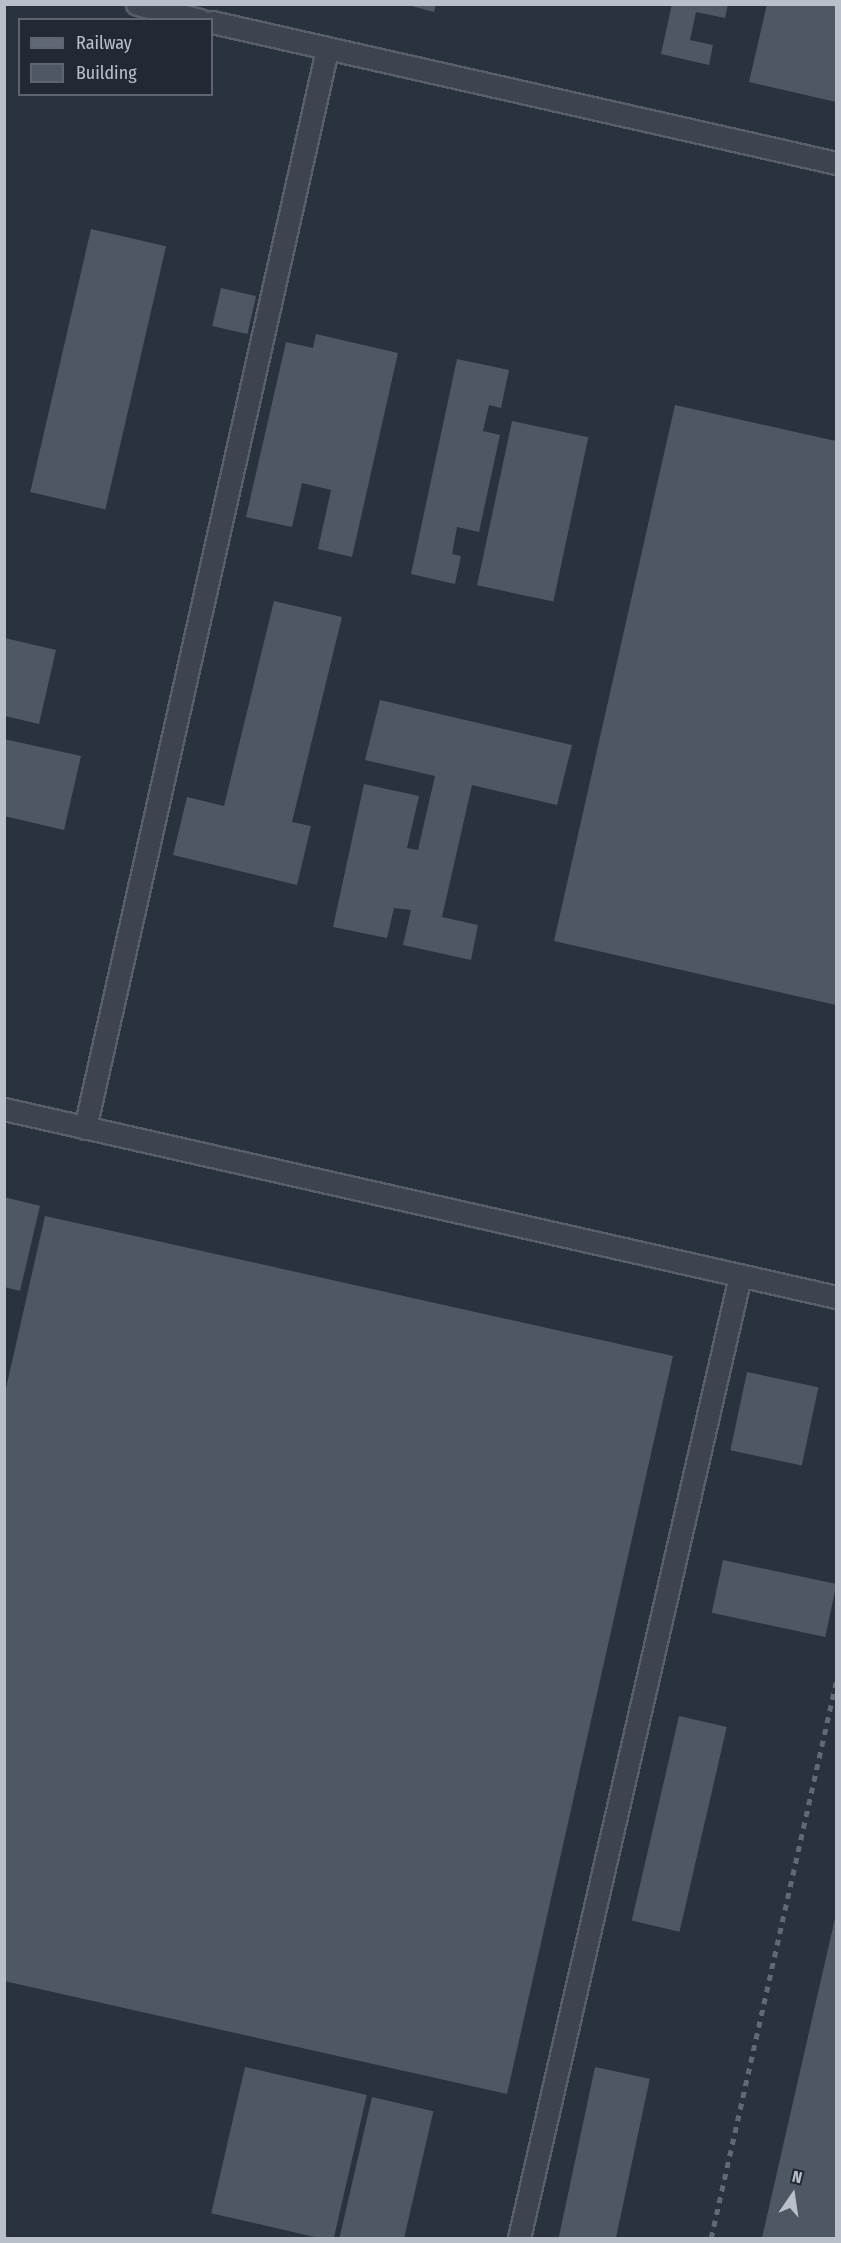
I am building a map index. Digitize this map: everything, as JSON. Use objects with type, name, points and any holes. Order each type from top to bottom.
[{"type":"lane","points":[[137,4],[192,18]]},
{"type":"lane","points":[[213,22],[327,50],[837,163]]},
{"type":"lane","points":[[85,1128],[327,50]]},
{"type":"lane","points":[[4,1109],[837,1297]]},
{"type":"lane","points":[[519,2238],[740,1276]]},
{"type":"building","points":[[404,4],[436,4],[434,12]]},
{"type":"building","points":[[672,4],[728,4],[725,18],[696,12],[690,40],[713,45],[709,65],[661,54]]},
{"type":"building","points":[[767,4],[836,4],[836,102],[749,82]]},
{"type":"building","points":[[91,229],[166,246],[105,509],[30,492]]},
{"type":"building","points":[[221,288],[256,296],[247,334],[212,326]]},
{"type":"building","points":[[316,334],[398,353],[352,557],[318,549],[331,490],[302,483],[292,527],[246,517],[286,342],[313,348]]},
{"type":"building","points":[[457,359],[509,370],[501,408],[489,405],[483,431],[500,435],[479,532],[457,527],[452,554],[461,556],[455,584],[411,574]]},
{"type":"building","points":[[675,405],[836,441],[836,1005],[554,941]]},
{"type":"building","points":[[512,421],[588,437],[553,602],[477,585]]},
{"type":"building","points":[[274,601],[342,617],[292,822],[311,826],[297,885],[173,855],[187,797],[224,806]]},
{"type":"building","points":[[5,638],[56,650],[39,724],[5,716]]},
{"type":"building","points":[[380,700],[572,745],[557,805],[472,785],[442,917],[478,925],[471,960],[403,945],[411,910],[394,908],[387,938],[333,927],[364,784],[419,796],[407,848],[418,850],[435,776],[365,760]]},
{"type":"building","points":[[4,739],[81,756],[64,830],[4,816]]},
{"type":"building","points":[[4,1197],[40,1206],[20,1291],[4,1287]]},
{"type":"building","points":[[45,1216],[673,1356],[507,2094],[4,1981],[4,1397]]},
{"type":"building","points":[[747,1372],[818,1387],[802,1465],[730,1450]]},
{"type":"building","points":[[723,1560],[836,1584],[825,1637],[712,1613]]},
{"type":"building","points":[[679,1716],[727,1727],[680,1932],[632,1921]]},
{"type":"building","points":[[836,1914],[836,2238],[762,2238]]},
{"type":"building","points":[[245,2067],[367,2095],[334,2238],[319,2238],[211,2213]]},
{"type":"building","points":[[595,2067],[650,2079],[616,2238],[559,2238]]},
{"type":"building","points":[[372,2097],[433,2111],[404,2238],[339,2238]]},
{"type":"railway","points":[[711,2238],[836,1682]]}]
